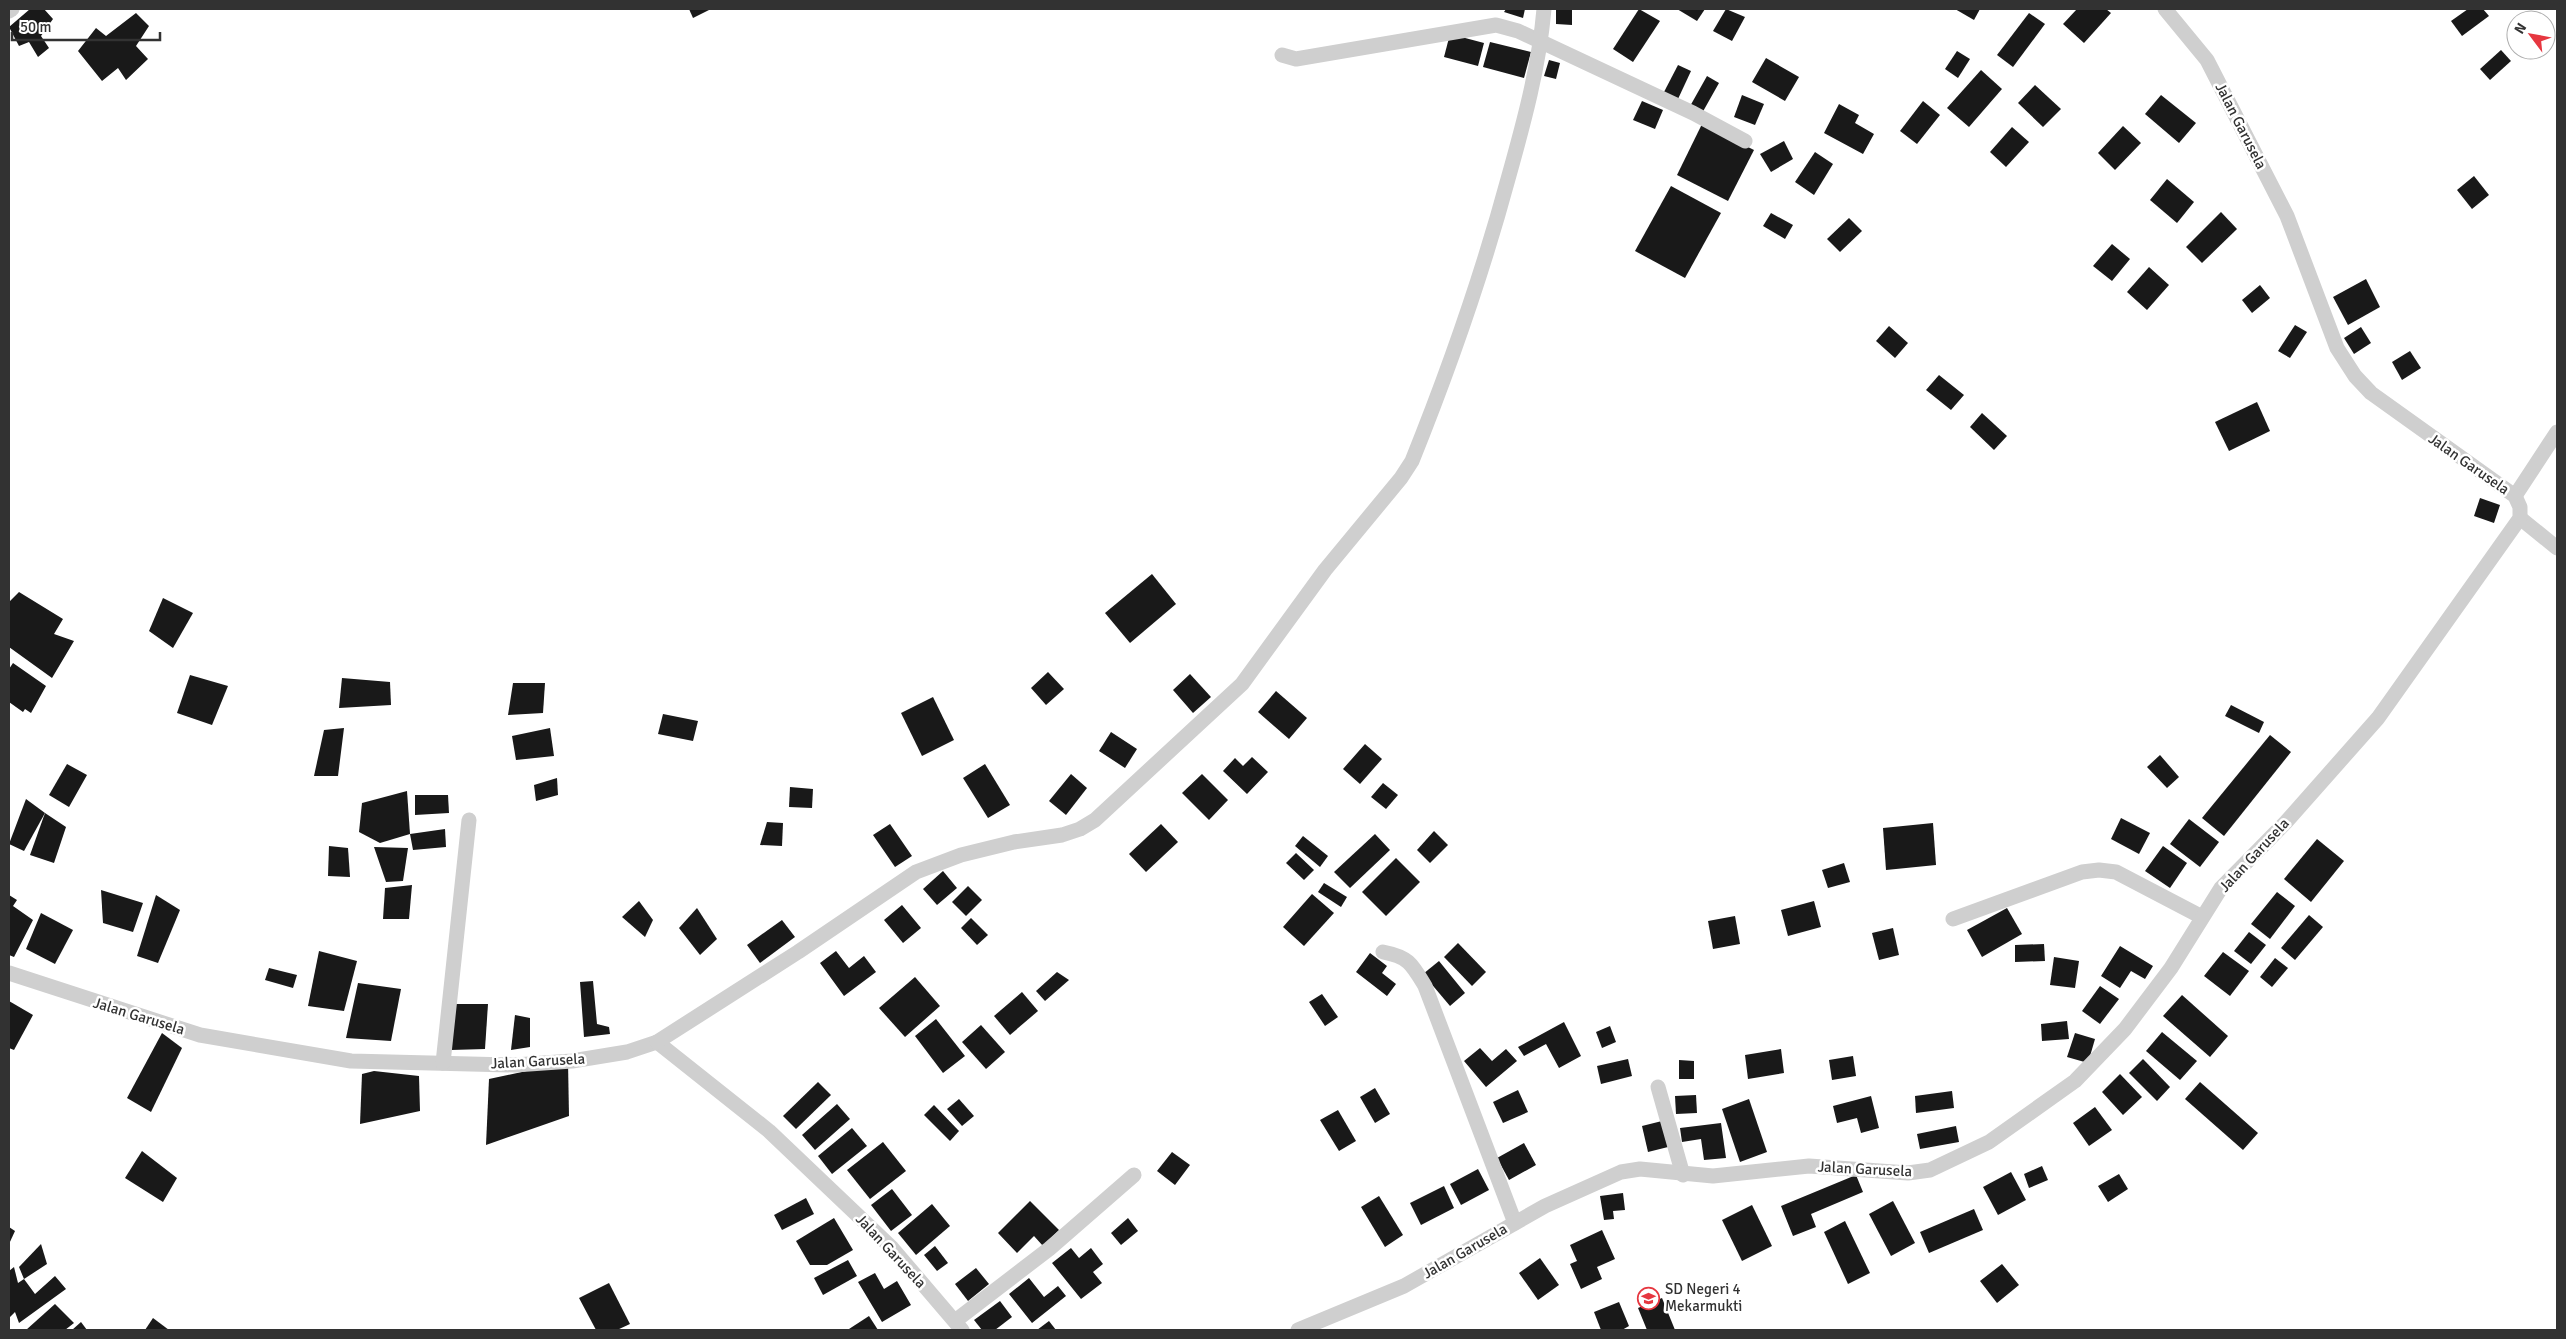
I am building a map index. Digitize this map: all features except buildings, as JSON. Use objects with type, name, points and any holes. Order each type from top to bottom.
[{"type":"street","points":[[657,1042],[798,952],[916,872],[961,855],[1080,829],[1095,820],[1242,684],[1325,570],[1401,478],[1412,461],[1486,261],[1532,95],[1541,43],[1544,9]]},
{"type":"street","name":"Jalan Garusela","points":[[1298,1330],[1404,1286],[1515,1222],[1621,1172],[1640,1169],[1683,1175],[1713,1176],[1809,1166],[1908,1173],[1930,1170],[1990,1142],[2075,1081],[2126,1029],[2171,968],[2221,888],[2286,822],[2378,718],[2520,518],[2520,507],[2515,496],[2371,393],[2355,376],[2337,348],[2327,326],[2287,216],[2211,68],[2165,9]]},
{"type":"street","points":[[1282,54],[1296,59],[1496,25],[1518,30],[1541,43],[1693,113],[1746,141]]},
{"type":"street","points":[[2515,496],[2557,432]]},
{"type":"street","points":[[2520,518],[2557,548]]},
{"type":"street","points":[[443,1063],[469,820]]},
{"type":"street","points":[[1953,919],[2082,872],[2099,870],[2116,872],[2202,917]]},
{"type":"street","points":[[1383,952],[1400,955],[1411,963],[1425,986],[1515,1222]]},
{"type":"street","name":"Jalan Garusela","points":[[9,973],[200,1035],[351,1061],[515,1065],[572,1061],[627,1052],[657,1042],[769,1131],[892,1248],[958,1326]]},
{"type":"street","points":[[1658,1086],[1683,1175]]},
{"type":"street","points":[[958,1326],[1134,1176]]},
{"type":"place","name":"SD Negeri 4 Mekarmukti","points":[[1649,1298]]}]
